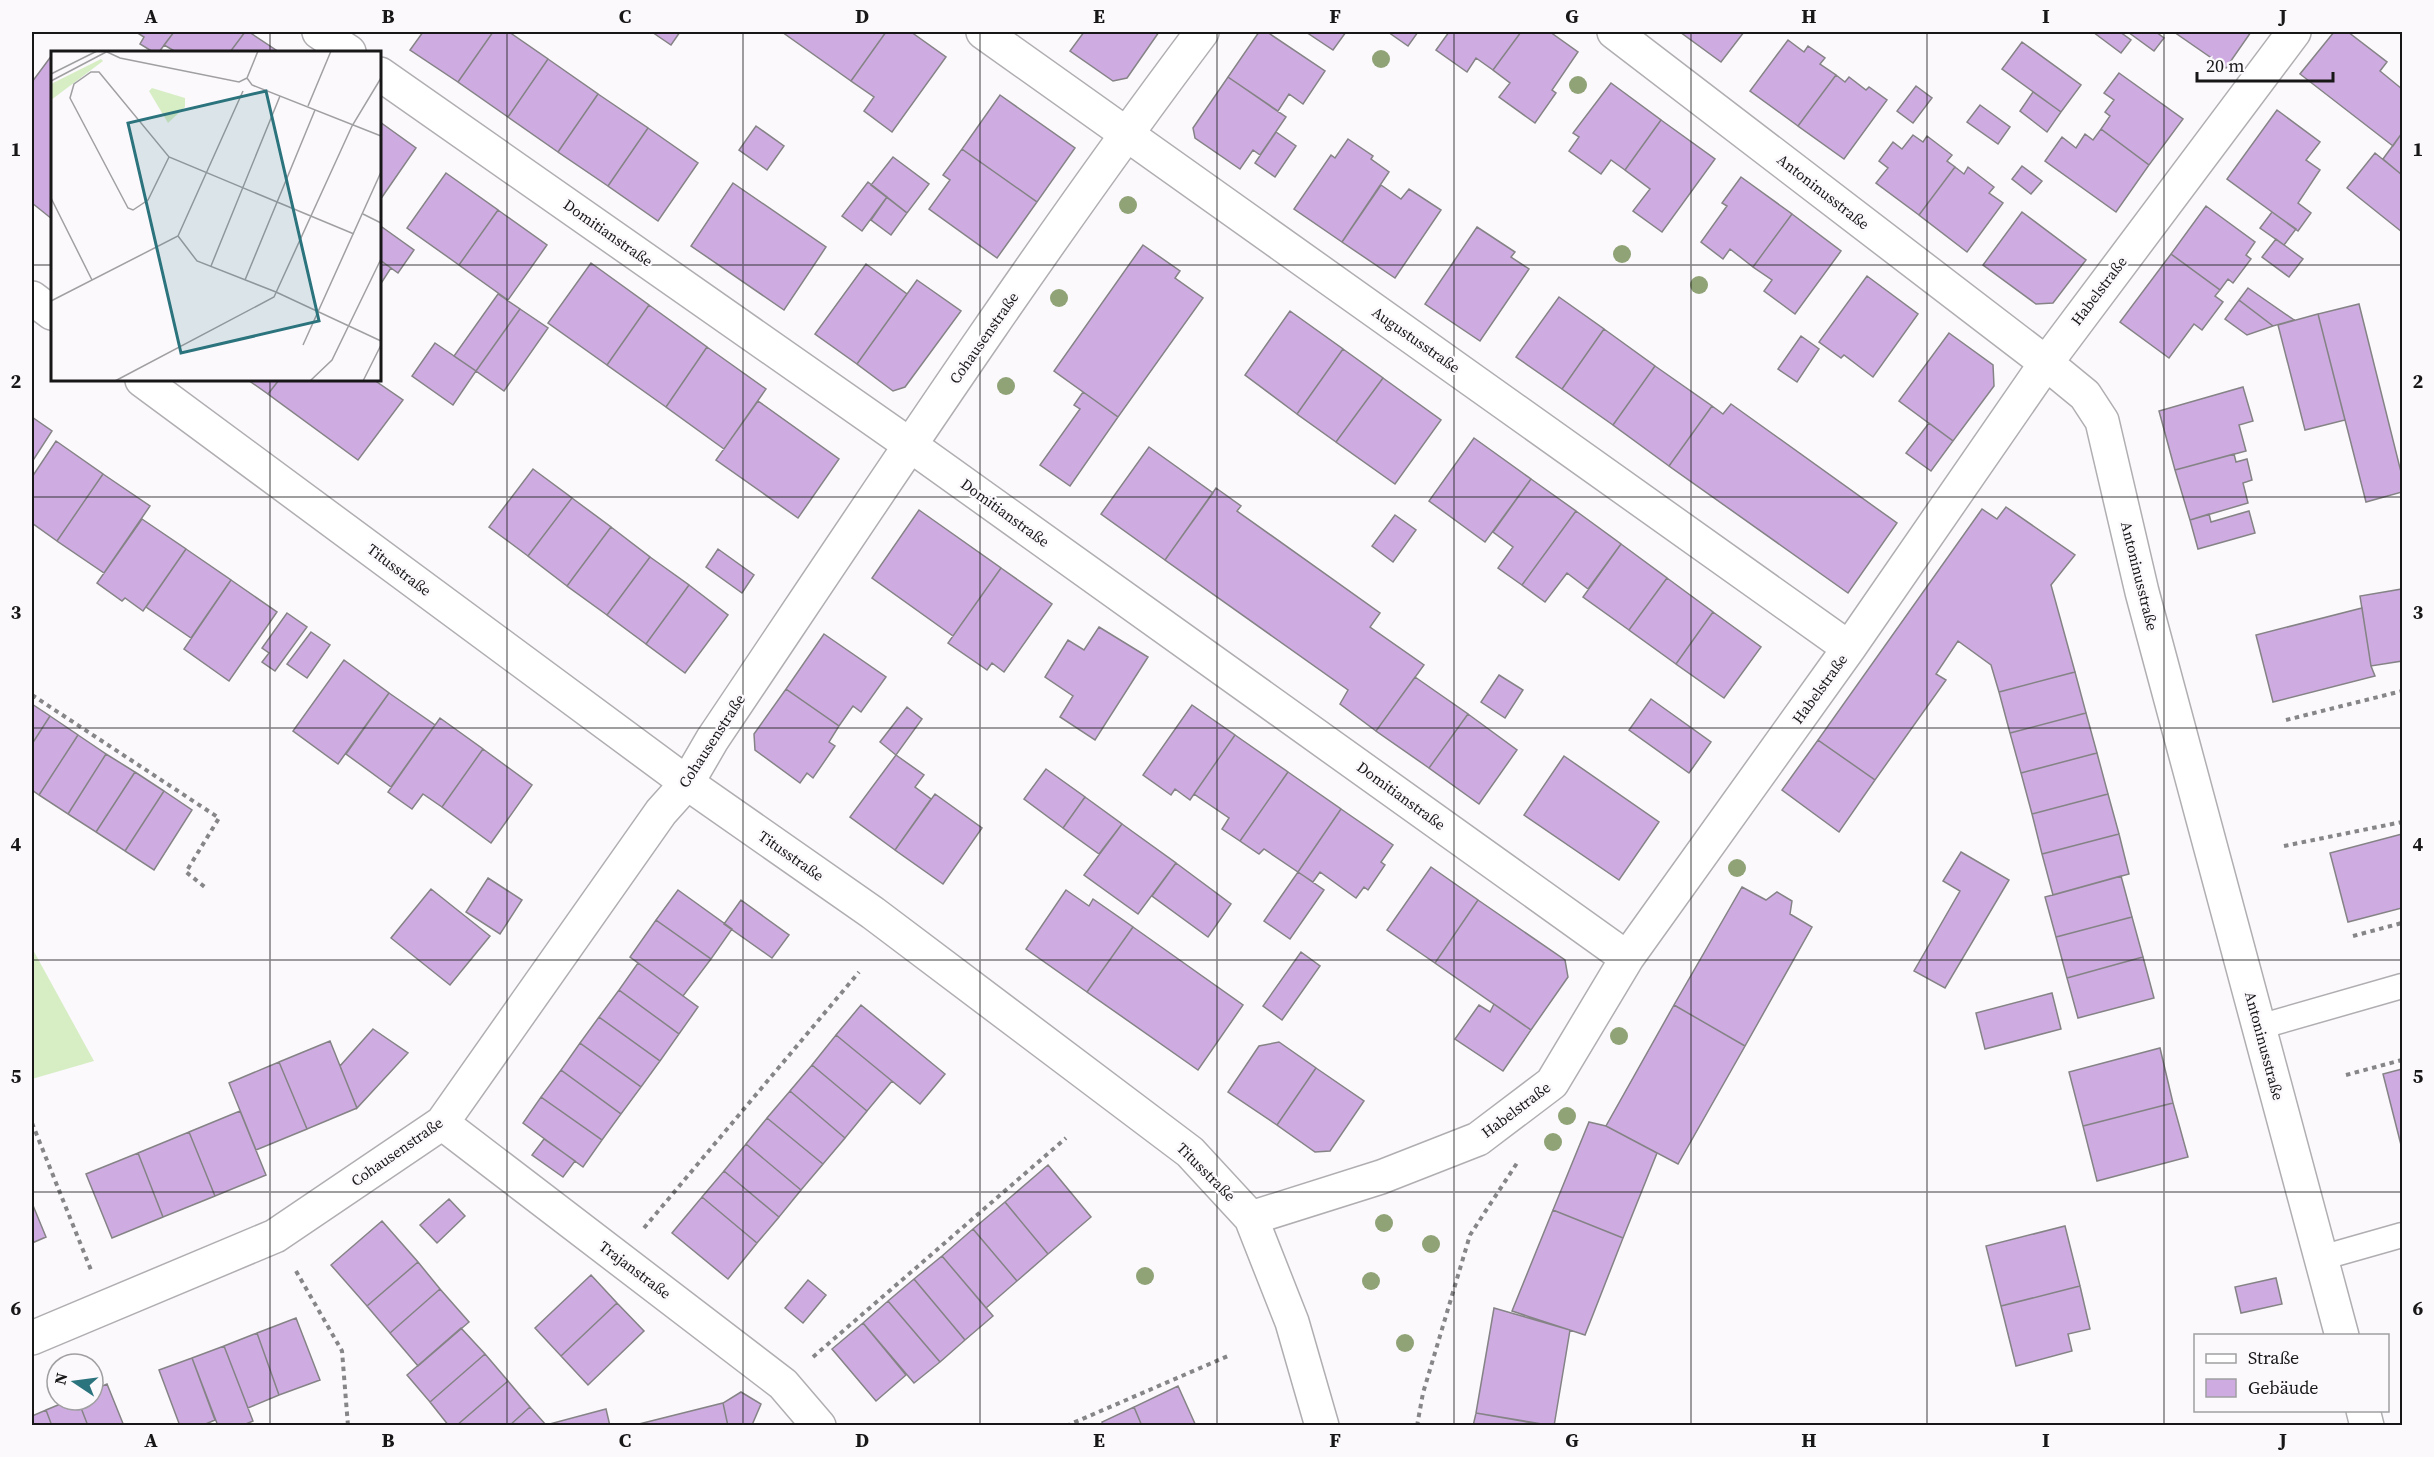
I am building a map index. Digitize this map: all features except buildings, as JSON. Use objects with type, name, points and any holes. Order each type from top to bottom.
[{"type":"street","points":[[319,32],[348,51]]},
{"type":"street","name":"Augustusstraße","points":[[983,32],[1849,648]]},
{"type":"street","name":"Cohausenstraße","points":[[32,1338],[275,1236],[442,1123],[661,812],[687,783],[712,740],[910,445],[1126,133],[1202,32]]},
{"type":"street","name":"Antoninusstraße","points":[[1614,32],[2046,363],[2085,395],[2102,420],[2142,592],[2342,1334]]},
{"type":"street","name":"Habelstraße","points":[[1251,1218],[1381,1177],[1478,1139],[1552,1083],[1627,958],[1849,648],[2046,363],[2294,32]]},
{"type":"street","name":"Domitianstraße","points":[[381,75],[910,445],[1627,958]]},
{"type":"street","points":[[32,298],[51,312]]},
{"type":"street","name":"Titusstraße","points":[[143,381],[687,783],[873,913],[1190,1152],[1251,1218],[1292,1322],[1322,1425]]},
{"type":"street","name":"Trajanstraße","points":[[442,1123],[783,1384],[819,1425]]},
{"type":"lane","points":[[2259,1027],[2403,986]]},
{"type":"lane","points":[[2321,1258],[2403,1235]]},
{"type":"path","points":[[2286,720],[2403,691]]},
{"type":"path","points":[[32,695],[219,818],[186,872],[206,888]]},
{"type":"path","points":[[2284,846],[2403,822]]},
{"type":"path","points":[[2353,936],[2403,923]]},
{"type":"path","points":[[642,1231],[859,972]]},
{"type":"path","points":[[2346,1076],[2403,1060]]},
{"type":"path","points":[[32,1123],[92,1273]]},
{"type":"path","points":[[813,1357],[1066,1138]]},
{"type":"path","points":[[1417,1425],[1423,1393],[1470,1235],[1524,1154]]},
{"type":"path","points":[[292,1264],[342,1351],[348,1425]]},
{"type":"path","points":[[1066,1425],[1228,1356]]},
{"type":"green space","points":[[32,948],[94,1061],[32,1079]]}]
